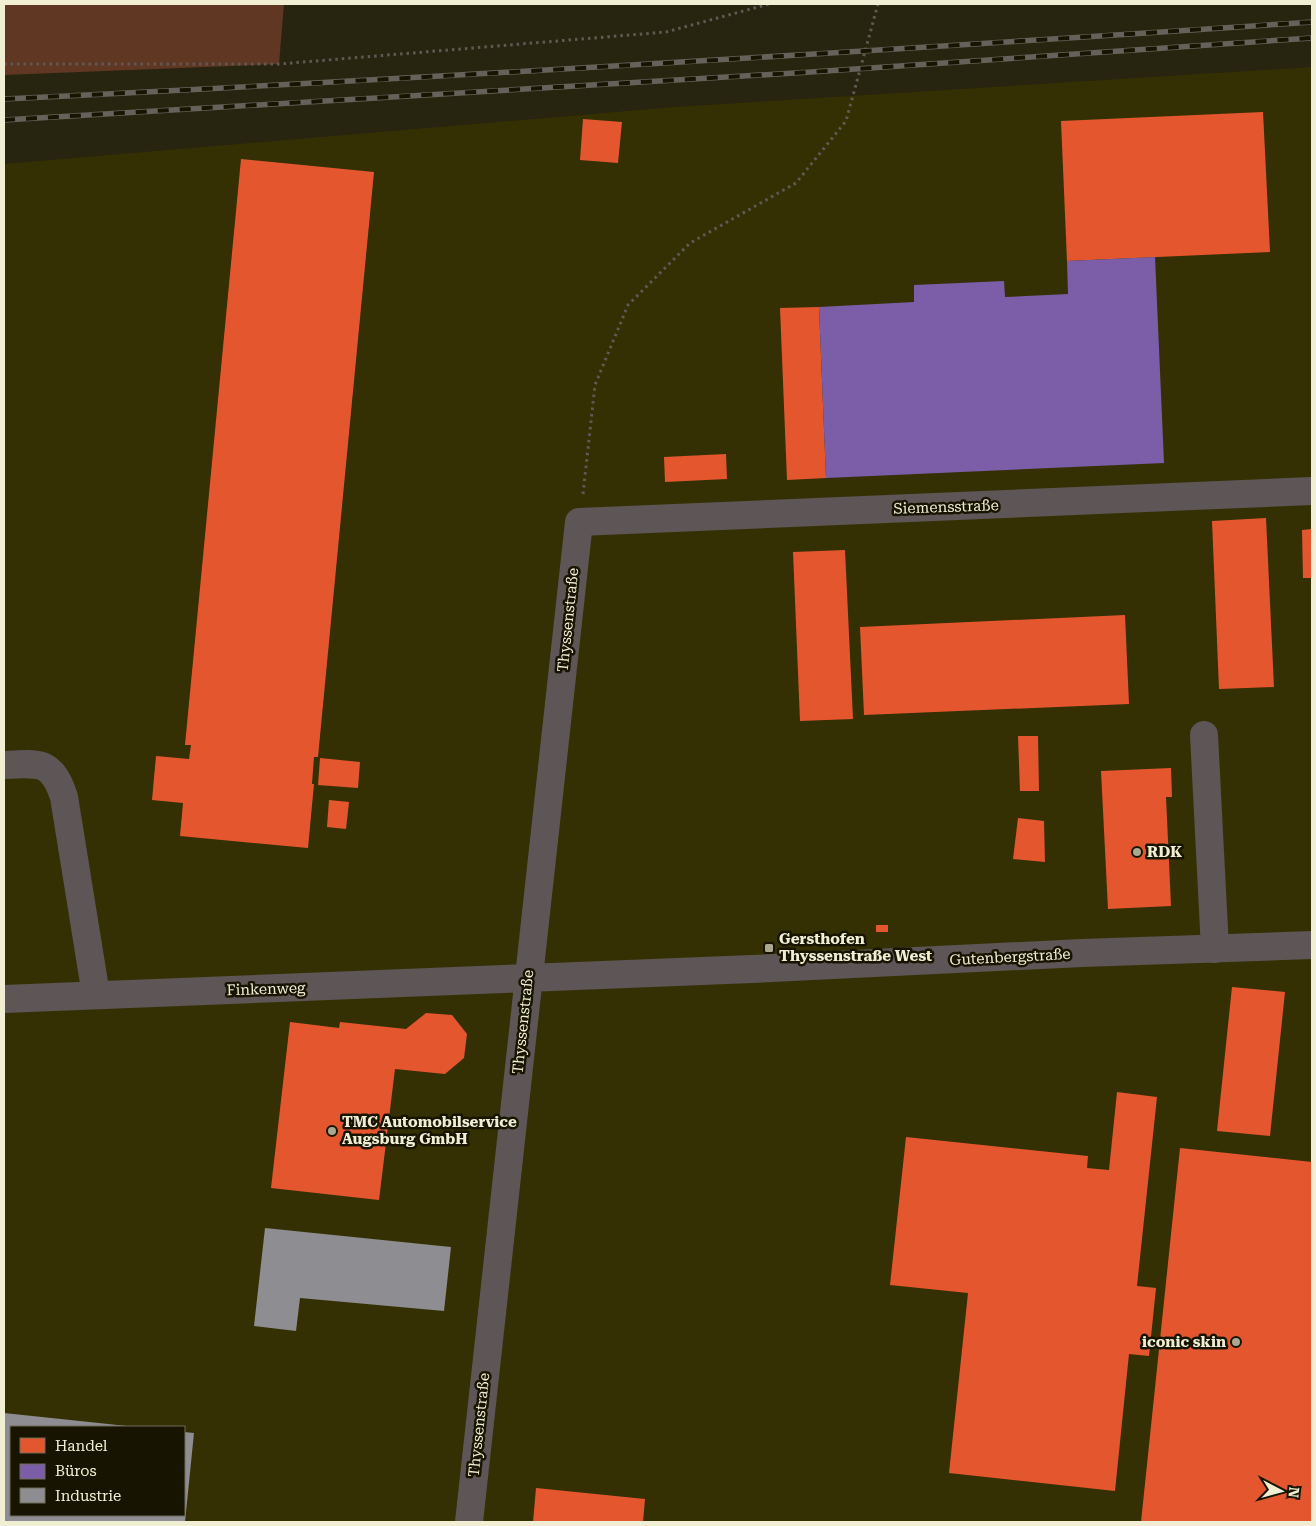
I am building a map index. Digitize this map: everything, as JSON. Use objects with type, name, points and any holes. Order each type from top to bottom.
[{"type":"street","name":"Siemensstraße","points":[[580,522],[1312,491]]},
{"type":"street","name":"Thyssenstraße","points":[[469,1522],[580,522]]},
{"type":"street","points":[[1204,735],[1215,949]]},
{"type":"street","points":[[4,765],[28,764],[42,766],[53,773],[59,782],[64,798],[96,995]]},
{"type":"street","name":"Gutenbergstraße","points":[[528,978],[1312,946]]},
{"type":"street","name":"Finkenweg","points":[[4,999],[96,995],[163,1002],[528,978]]},
{"type":"path","points":[[4,64],[288,63],[666,32],[768,4]]},
{"type":"path","points":[[580,522],[595,386],[628,305],[690,243],[796,183],[846,121],[878,4]]},
{"type":"shaded area","points":[[4,4],[284,4],[279,64],[4,75]]},
{"type":"shaded area","points":[[1312,67],[1312,1522],[4,1522],[4,164],[675,107]]},
{"type":"building: Handel","points":[[1263,112],[1270,252],[1067,261],[1061,121]]},
{"type":"building: Handel","points":[[583,119],[622,122],[618,163],[580,160]]},
{"type":"building: Handel","points":[[241,159],[374,172],[318,757],[314,757],[312,784],[314,784],[308,848],[180,836],[183,803],[152,800],[156,756],[189,759],[191,745],[185,745]]},
{"type":"building: Handel","points":[[819,307],[826,478],[787,480],[780,308]]},
{"type":"building: Handel","points":[[726,454],[727,479],[665,482],[664,457]]},
{"type":"building: Handel","points":[[1266,518],[1274,687],[1219,689],[1212,521]]},
{"type":"building: Handel","points":[[1312,529],[1312,578],[1303,578],[1302,530]]},
{"type":"building: Handel","points":[[845,550],[853,719],[800,721],[793,552]]},
{"type":"building: Handel","points":[[1125,615],[1129,704],[864,715],[860,627]]},
{"type":"building: Handel","points":[[1018,736],[1038,736],[1039,791],[1020,791]]},
{"type":"building: Handel","points":[[320,758],[360,762],[358,788],[318,785]]},
{"type":"building: Handel","name":"RDK","points":[[1171,768],[1172,797],[1166,797],[1171,906],[1108,909],[1101,771]]},
{"type":"building: Handel","points":[[329,800],[349,802],[346,829],[327,827]]},
{"type":"building: Handel","points":[[1018,818],[1044,821],[1045,862],[1013,859]]},
{"type":"building: Handel","points":[[876,925],[888,925],[888,932],[876,932]]},
{"type":"building: Handel","points":[[1232,987],[1285,992],[1270,1136],[1217,1131]]},
{"type":"building: Handel","name":"TMC Automobilservice Augsburg GmbH","points":[[426,1013],[452,1015],[467,1034],[464,1058],[445,1074],[395,1069],[379,1200],[271,1188],[290,1022],[339,1028],[340,1022],[406,1029]]},
{"type":"building: Handel","points":[[1117,1092],[1157,1097],[1137,1286],[1156,1288],[1149,1356],[1129,1354],[1115,1491],[949,1473],[968,1293],[890,1285],[906,1137],[1088,1156],[1087,1168],[1109,1170]]},
{"type":"building: Handel","name":"iconic skin","points":[[1180,1148],[1312,1162],[1312,1522],[1141,1522]]},
{"type":"building: Handel","points":[[536,1488],[645,1499],[643,1522],[533,1522]]},
{"type":"building: Büros","points":[[1155,257],[1164,463],[826,478],[819,307],[914,302],[914,285],[1004,281],[1005,297],[1068,294],[1067,261]]},
{"type":"building: Industrie","points":[[265,1228],[451,1247],[444,1311],[300,1298],[296,1331],[254,1326]]},
{"type":"building: Industrie","points":[[4,1413],[127,1426],[10,1426],[10,1516],[185,1516],[185,1432],[194,1433],[185,1522],[4,1522]]},
{"type":"railway","points":[[4,99],[658,64],[1312,22]]},
{"type":"railway","points":[[4,120],[811,72],[1312,38]]},
{"type":"place","name":"RDK","points":[[1137,852]]},
{"type":"place","name":"Gersthofen Thyssenstraße West","points":[[769,948]]},
{"type":"place","name":"TMC Automobilservice Augsburg GmbH","points":[[332,1131]]},
{"type":"place","name":"iconic skin","points":[[1236,1342]]}]
